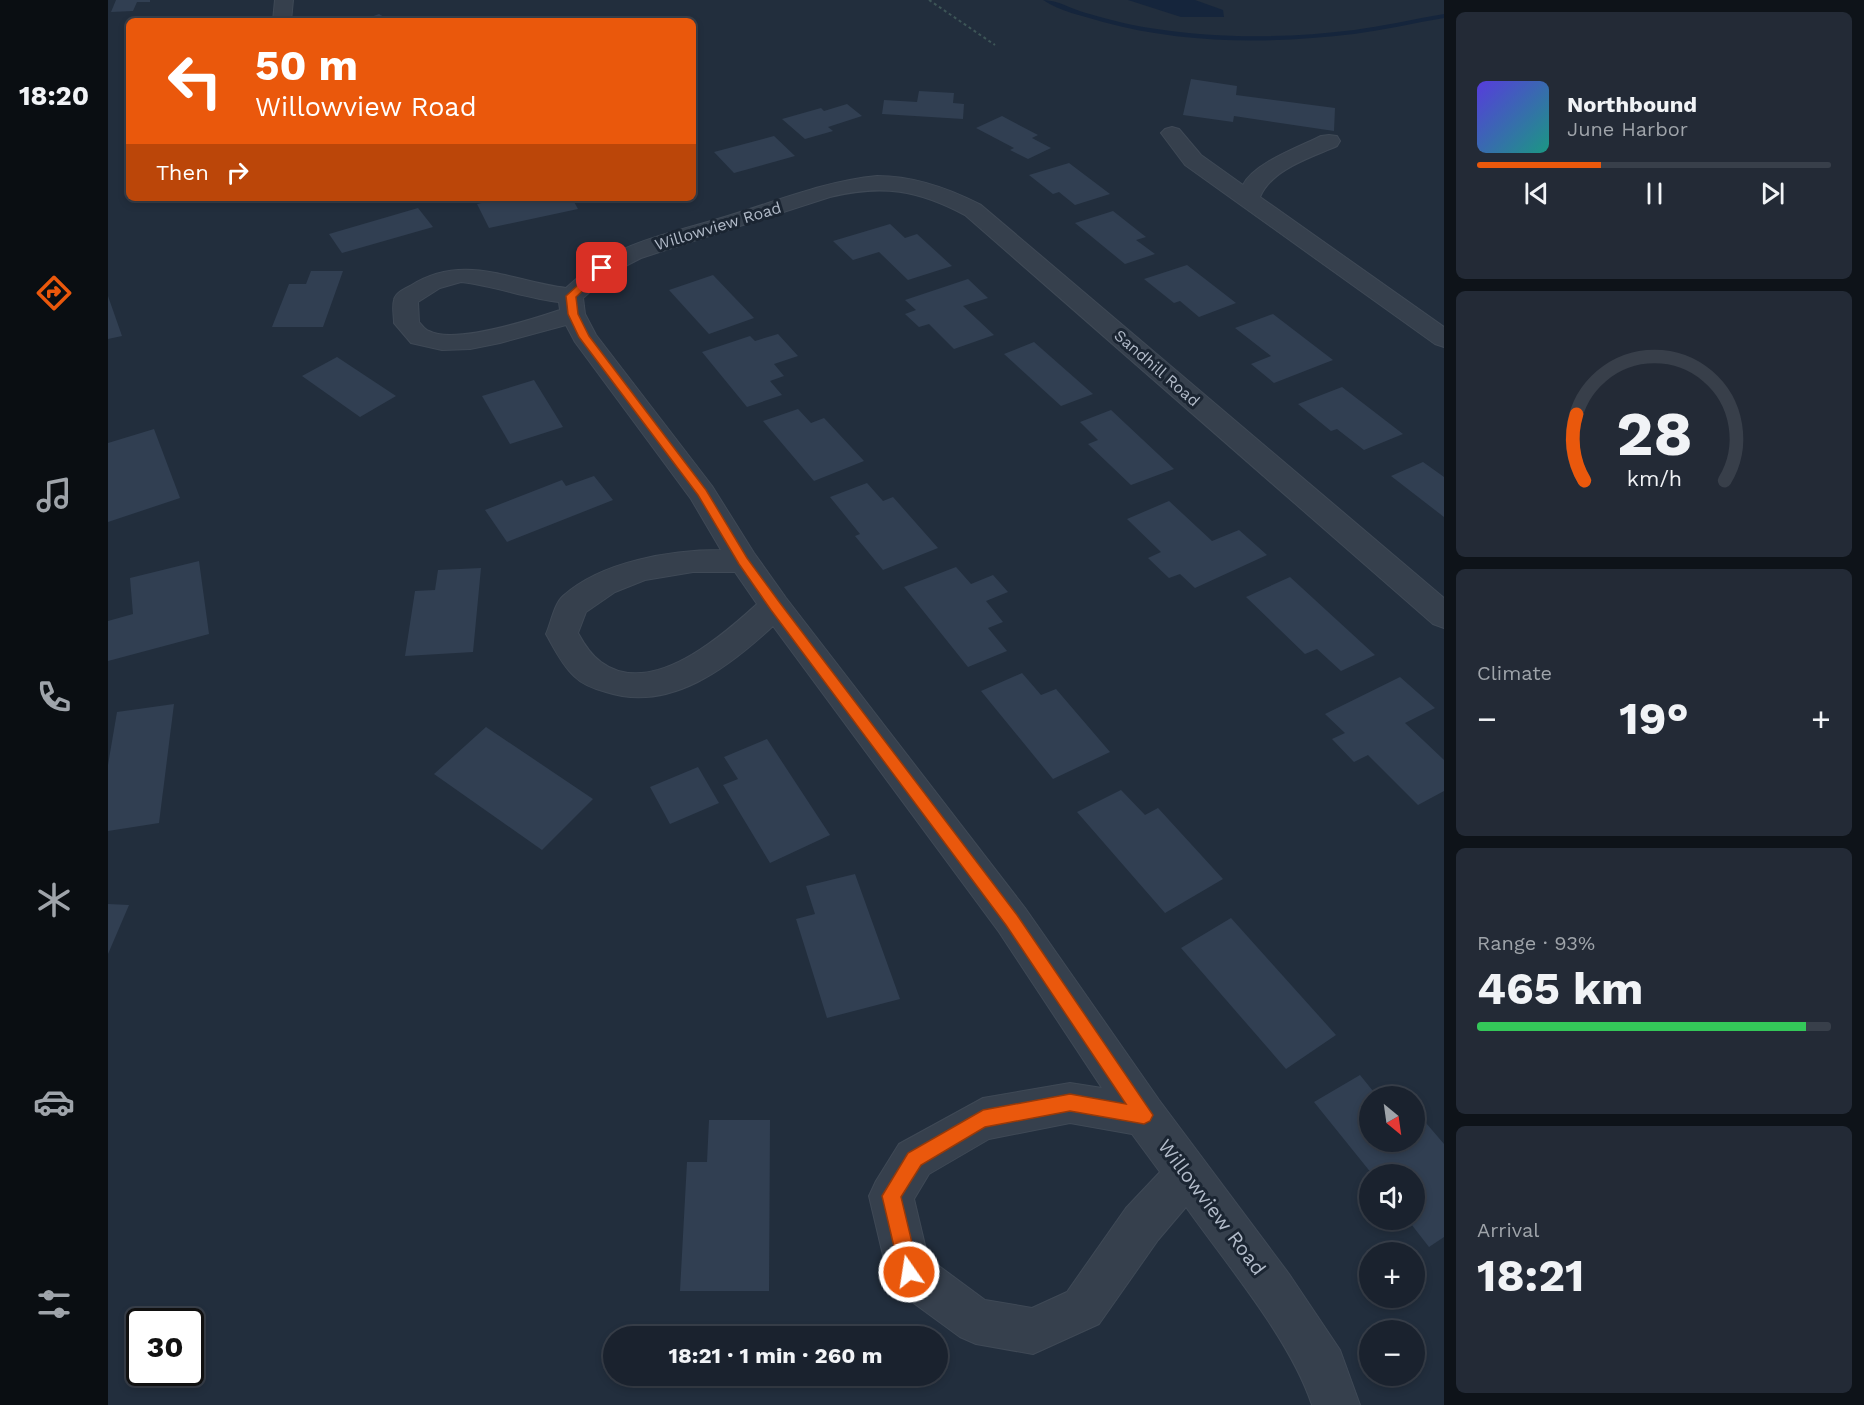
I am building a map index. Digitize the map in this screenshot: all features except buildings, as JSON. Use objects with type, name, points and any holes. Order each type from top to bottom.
[{"type":"street","points":[[282,18],[284,0]]},
{"type":"street","points":[[1172,133],[1193,160],[1444,339]]},
{"type":"street","points":[[1247,200],[1256,181],[1281,165],[1329,141]]},
{"type":"street","name":"Sandhill Road","points":[[841,187],[878,182],[901,184],[952,198],[973,210],[1444,616]]},
{"type":"street","name":"Willowview Road","points":[[841,187],[640,250],[602,268],[572,305],[486,340],[451,342],[426,340],[408,328],[403,314],[406,299],[431,283],[461,275],[492,278],[540,292],[572,305],[584,337],[702,493],[743,561],[775,606],[1012,920],[1144,1115],[1274,1290],[1323,1367],[1336,1405]]},
{"type":"street","points":[[743,561],[693,561],[641,570],[604,584],[573,605],[562,634],[584,666],[608,682],[641,686],[684,676],[732,645],[775,606]]},
{"type":"street","points":[[1144,1115],[1070,1103],[983,1119],[914,1159],[891,1196],[909,1272],[976,1321],[1033,1331],[1083,1308],[1142,1224],[1186,1173]]},
{"type":"path","points":[[929,0],[995,45]]},
{"type":"water","points":[[1128,0],[1195,0],[1223,10],[1224,17],[1181,17]]},
{"type":"waterway","points":[[1046,0],[1118,24],[1197,36],[1237,38],[1316,36],[1444,16]]},
{"type":"route","points":[[602,268],[571,296],[573,314],[584,337],[702,493],[743,561],[775,606],[1012,920],[1144,1115],[1070,1103],[983,1119],[914,1159],[891,1196],[909,1272]]}]
